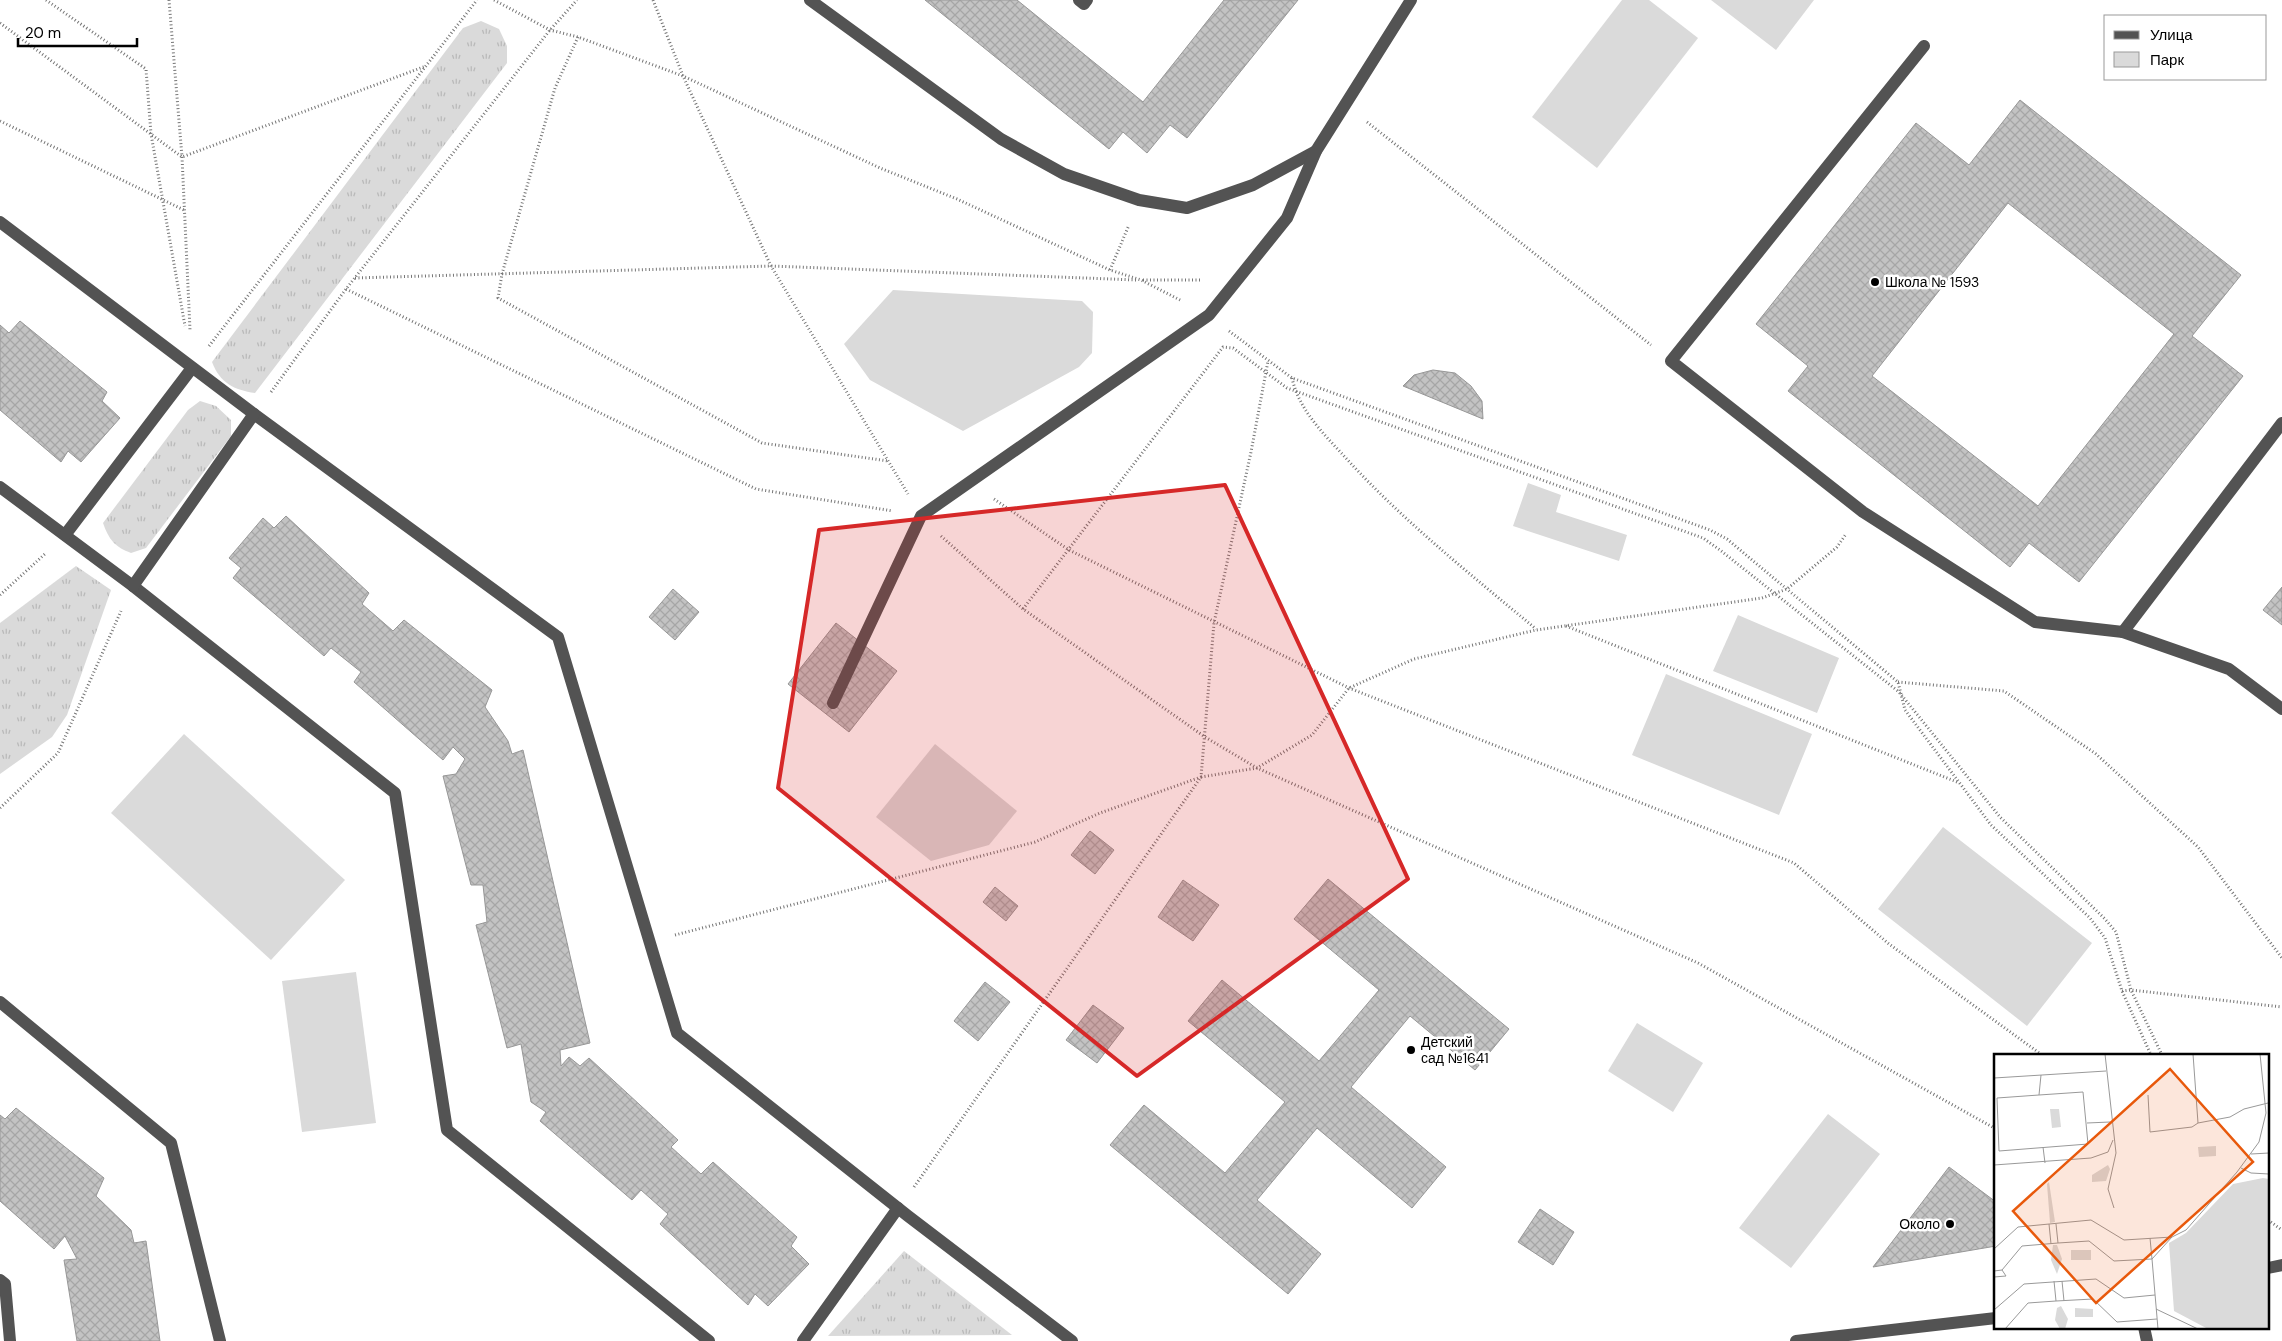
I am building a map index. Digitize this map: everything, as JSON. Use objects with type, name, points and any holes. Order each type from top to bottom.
[{"type":"street","points":[[810,0],[1001,139],[1064,174],[1139,200],[1187,208],[1253,185],[1316,151]]},
{"type":"street","points":[[1079,0],[1084,4],[1087,0]]},
{"type":"street","points":[[833,703],[921,516],[1209,315],[1287,218],[1316,151],[1342,106],[1410,0]]},
{"type":"street","points":[[1924,46],[1671,361],[1863,512],[2035,622],[2123,632],[2229,669],[2282,709]]},
{"type":"street","points":[[0,222],[192,368],[558,637],[677,1033],[898,1208],[1072,1341]]},
{"type":"street","points":[[65,535],[192,368]]},
{"type":"street","points":[[133,586],[254,414]]},
{"type":"street","points":[[2123,632],[2282,423]]},
{"type":"street","points":[[0,487],[133,586],[395,793],[447,1130],[709,1341]]},
{"type":"street","points":[[0,1002],[171,1143],[220,1341]]},
{"type":"street","points":[[803,1341],[898,1208]]},
{"type":"street","points":[[0,1280],[5,1284],[10,1341]]},
{"type":"street","points":[[1796,1341],[1994,1318]]},
{"type":"street","points":[[2144,1328],[2147,1341]]},
{"type":"path","points":[[46,0],[146,69],[150,134],[192,368]]},
{"type":"path","points":[[169,0],[182,157],[192,368]]},
{"type":"path","points":[[192,368],[477,0]]},
{"type":"path","points":[[494,0],[550,30],[578,37],[683,76],[880,168],[957,199],[1110,270],[1141,280],[1209,315],[1292,378],[1710,530],[1727,539],[1898,682],[2004,691],[2096,754],[2198,847],[2282,958]]},
{"type":"path","points":[[254,414],[346,289],[550,30],[576,0]]},
{"type":"path","points":[[653,0],[683,76],[771,266],[921,516],[1024,609],[1205,738],[1257,768],[1698,963],[1994,1129]]},
{"type":"path","points":[[0,23],[182,157]]},
{"type":"path","points":[[578,37],[555,88],[502,274],[498,298],[762,443],[888,461]]},
{"type":"path","points":[[182,157],[426,66]]},
{"type":"path","points":[[1342,106],[1370,124],[1671,361]]},
{"type":"path","points":[[0,121],[184,210]]},
{"type":"path","points":[[1110,270],[1139,200]]},
{"type":"path","points":[[355,278],[771,266],[1141,280],[1239,280]]},
{"type":"path","points":[[346,289],[756,489],[921,516]]},
{"type":"path","points":[[1024,609],[1223,347],[1233,348],[1287,388],[1703,538],[1776,593],[1899,692],[2000,817],[2105,918],[2116,932],[2130,990],[2162,1054]]},
{"type":"path","points":[[898,1208],[1201,777],[1214,623],[1268,361]]},
{"type":"path","points":[[1292,378],[1295,391],[1312,422],[1373,489],[1536,630]]},
{"type":"path","points":[[969,482],[1068,550],[1350,688],[1794,863],[1889,944],[2041,1054]]},
{"type":"path","points":[[0,595],[65,535]]},
{"type":"path","points":[[650,942],[1035,842],[1100,813],[1201,777],[1257,768],[1312,735],[1350,688],[1414,659],[1536,630],[1762,598],[1788,589],[1837,547]]},
{"type":"path","points":[[0,808],[58,753],[133,586]]},
{"type":"path","points":[[1565,625],[1958,782]]},
{"type":"path","points":[[1898,682],[1905,710],[1991,825],[2090,918],[2105,938],[2122,990],[2151,1054]]},
{"type":"path","points":[[2122,990],[2282,1007]]},
{"type":"path","points":[[2270,1221],[2282,1230]]},
{"type":"highlighted area","points":[[1225,485],[1408,879],[1137,1076],[778,788],[819,530]]},
{"type":"green space","points":[[1622,0],[1649,0],[1698,38],[1597,168],[1532,117]]},
{"type":"green space","points":[[1711,0],[1814,0],[1776,50]]},
{"type":"green space","points":[[481,21],[499,29],[507,46],[507,63],[255,393],[241,390],[229,384],[219,375],[212,362],[463,28]]},
{"type":"green space","points":[[893,290],[1082,301],[1093,312],[1092,353],[1079,367],[963,431],[870,380],[844,344]]},
{"type":"green space","points":[[200,401],[216,406],[231,420],[231,436],[146,548],[131,553],[125,551],[113,542],[103,523],[188,410]]},
{"type":"green space","points":[[1528,483],[1561,495],[1556,512],[1627,535],[1619,561],[1513,526]]},
{"type":"green space","points":[[76,566],[111,590],[67,715],[52,737],[0,774],[0,623]]},
{"type":"green space","points":[[1738,615],[1839,658],[1817,713],[1713,671]]},
{"type":"green space","points":[[1666,674],[1812,734],[1779,815],[1632,755]]},
{"type":"green space","points":[[184,734],[345,880],[271,960],[111,813]]},
{"type":"green space","points":[[935,744],[1017,811],[989,845],[931,861],[876,817]]},
{"type":"green space","points":[[1943,827],[2092,943],[2027,1026],[1878,909]]},
{"type":"green space","points":[[356,972],[376,1123],[302,1132],[282,981]]},
{"type":"green space","points":[[1637,1023],[1703,1063],[1673,1112],[1608,1071]]},
{"type":"green space","points":[[1828,1114],[1880,1154],[1791,1268],[1739,1228]]},
{"type":"green space","points":[[904,1251],[1012,1335],[828,1336]]},
{"type":"building","points":[[925,0],[1017,0],[1143,102],[1224,0],[1298,0],[1187,138],[1170,125],[1147,153],[1123,132],[1109,149]]},
{"type":"building","points":[[2020,100],[2241,275],[2192,336],[2243,376],[2079,582],[2029,543],[2010,567],[1788,391],[1808,366],[1756,324],[1916,123],[1969,165]],"holes":[[[2008,203],[2174,334],[2038,506],[1872,376]]]},
{"type":"building","points":[[20,321],[107,392],[102,401],[120,418],[81,462],[68,451],[61,462],[0,410],[0,325],[9,333]]},
{"type":"building","points":[[1433,370],[1455,373],[1471,386],[1482,401],[1483,419],[1403,386],[1414,375]]},
{"type":"building","points":[[286,516],[369,593],[362,604],[393,631],[404,620],[492,690],[485,707],[508,741],[512,754],[523,750],[590,1043],[560,1050],[561,1066],[569,1057],[580,1066],[589,1058],[678,1140],[671,1147],[701,1174],[713,1162],[797,1237],[791,1246],[809,1264],[768,1306],[755,1294],[748,1305],[660,1224],[668,1214],[641,1190],[632,1200],[540,1121],[546,1112],[531,1102],[521,1044],[507,1048],[476,925],[487,922],[483,885],[471,885],[443,776],[456,774],[465,759],[453,747],[443,760],[354,682],[361,672],[331,648],[324,656],[233,578],[241,568],[229,558],[263,518],[274,528]]},
{"type":"building","points":[[2282,587],[2282,625],[2263,610]]},
{"type":"building","points":[[673,589],[699,612],[675,640],[649,617]]},
{"type":"building","points":[[836,623],[897,671],[849,732],[788,684]]},
{"type":"building","points":[[1090,831],[1114,850],[1095,874],[1071,855]]},
{"type":"building","points":[[1328,879],[1509,1029],[1475,1070],[1410,1016],[1351,1087],[1446,1167],[1412,1208],[1317,1128],[1257,1200],[1321,1254],[1288,1294],[1110,1145],[1144,1105],[1225,1173],[1285,1102],[1188,1021],[1222,980],[1319,1061],[1379,990],[1294,919]]},
{"type":"building","points":[[1183,880],[1219,905],[1193,941],[1158,917]]},
{"type":"building","points":[[995,887],[1018,906],[1006,921],[983,902]]},
{"type":"building","points":[[985,982],[1010,1002],[978,1041],[954,1021]]},
{"type":"building","points":[[1093,1005],[1124,1028],[1097,1063],[1066,1040]]},
{"type":"building","points":[[16,1108],[104,1178],[96,1196],[131,1230],[134,1243],[146,1241],[160,1341],[77,1341],[64,1260],[77,1259],[65,1236],[54,1249],[0,1201],[0,1115],[5,1119]]},
{"type":"building","name":"Около","points":[[1949,1167],[1994,1201],[1994,1246],[1873,1267]]},
{"type":"building","points":[[1540,1209],[1574,1232],[1553,1265],[1518,1242]]},
{"type":"place","name":"Школа № 1593","points":[[1875,282]]},
{"type":"place","name":"Детский сад №1641","points":[[1411,1050]]},
{"type":"place","name":"Около","points":[[1950,1224]]}]
